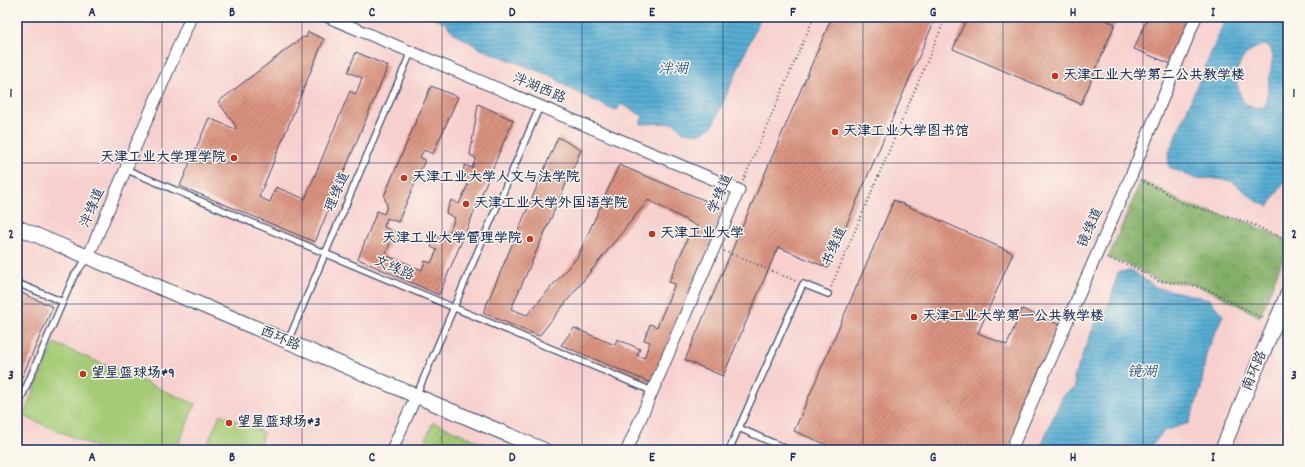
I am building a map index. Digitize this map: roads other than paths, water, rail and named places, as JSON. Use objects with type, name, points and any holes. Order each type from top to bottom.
[{"type":"street","name":"泮缘道","points":[[88,257],[192,17]]},
{"type":"street","name":"泮湖西路","points":[[328,17],[739,190]]},
{"type":"street","name":"镜缘道","points":[[1012,450],[1130,176],[1196,17]]},
{"type":"street","name":"学缘道","points":[[627,450],[739,190]]},
{"type":"street","name":"西环路","points":[[17,227],[544,450]]},
{"type":"street","name":"南环路","points":[[1222,450],[1283,321],[1288,292]]},
{"type":"street","points":[[392,450],[416,396]]},
{"type":"lane","name":"理缘道","points":[[288,342],[411,52]]},
{"type":"lane","points":[[416,396],[540,106]]},
{"type":"lane","name":"文缘路","points":[[126,169],[652,391]]},
{"type":"lane","name":"泮缘道","points":[[17,408],[74,276],[88,257]]},
{"type":"lane","points":[[17,283],[63,302]]},
{"type":"lane","points":[[729,450],[803,284],[828,294]]},
{"type":"lane","points":[[739,428],[789,450]]},
{"type":"water","name":"泮湖","points":[[431,17],[761,17],[712,127],[698,134],[683,132],[674,123],[640,124],[643,116],[621,104],[617,110],[609,108],[569,88],[554,77],[481,49],[454,33],[445,23]]},
{"type":"water","points":[[1226,17],[1288,17],[1288,175],[1269,206],[1258,202],[1232,181],[1210,178],[1196,179],[1169,167],[1168,155]],"holes":[[[1263,45],[1270,47],[1273,56],[1265,107],[1256,108],[1245,104],[1238,87],[1237,72],[1245,55],[1250,51]]]},
{"type":"water","name":"镜湖","points":[[1133,271],[1155,287],[1209,299],[1223,315],[1206,354],[1201,389],[1189,423],[1164,431],[1148,450],[1039,450],[1063,395],[1075,388],[1074,377],[1095,323],[1109,305],[1118,272]]},
{"type":"place","name":"天津工业大学第二公共教学楼","points":[[1055,76]]},
{"type":"place","name":"天津工业大学图书馆","points":[[835,132]]},
{"type":"place","name":"天津工业大学理学院","points":[[234,158]]},
{"type":"place","name":"天津工业大学人文与法学院","points":[[404,178]]},
{"type":"place","name":"天津工业大学外国语学院","points":[[466,204]]},
{"type":"place","name":"天津工业大学","points":[[652,234]]},
{"type":"place","name":"天津工业大学管理学院","points":[[530,239]]},
{"type":"place","name":"天津工业大学第一公共教学楼","points":[[914,317]]},
{"type":"place","name":"望星篮球场*9","points":[[83,374]]},
{"type":"place","name":"望星篮球场*3","points":[[229,423]]}]
